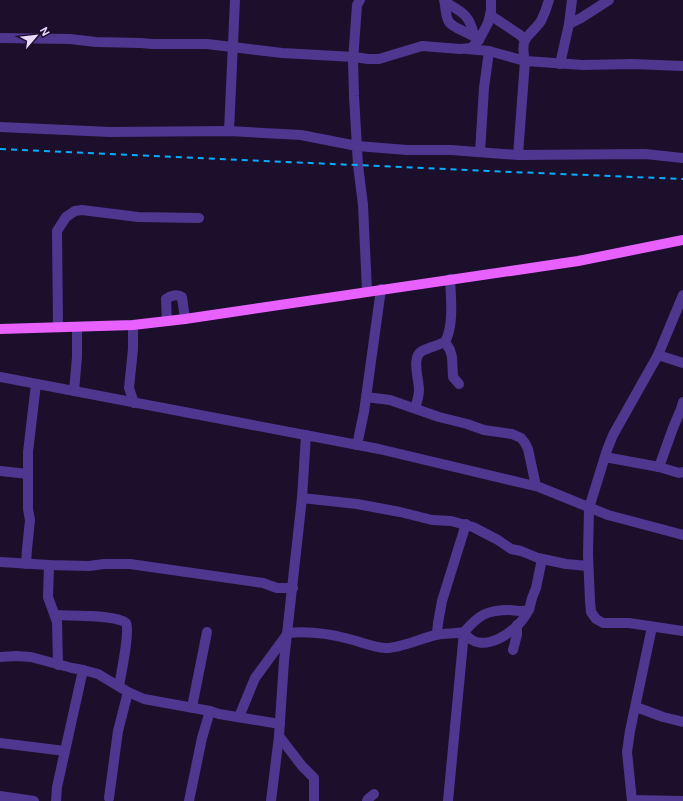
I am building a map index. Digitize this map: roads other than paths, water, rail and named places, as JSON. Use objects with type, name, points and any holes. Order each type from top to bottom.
[{"type":"main road","points":[[0,329],[133,325],[185,319],[578,261],[683,240]]},
{"type":"street","points":[[229,131],[235,0]]},
{"type":"street","points":[[360,0],[357,5],[354,57],[358,165],[363,205],[367,291]]},
{"type":"street","points":[[467,49],[474,46],[476,37],[488,23],[491,0]]},
{"type":"street","points":[[518,155],[525,61],[523,53],[525,40],[526,37],[536,28],[549,0]]},
{"type":"street","points":[[560,64],[569,24],[572,0]]},
{"type":"street","points":[[569,24],[609,0]]},
{"type":"street","points":[[445,1],[467,17],[476,37]]},
{"type":"street","points":[[445,1],[448,21],[452,25],[476,37]]},
{"type":"street","points":[[490,15],[525,40]]},
{"type":"street","points":[[0,38],[70,39],[96,42],[164,45],[207,44],[282,53],[368,59],[379,58],[422,46],[489,51],[525,61],[560,64],[601,66],[632,64],[683,66]]},
{"type":"street","points":[[480,152],[484,88],[489,51]]},
{"type":"street","points":[[0,127],[110,132],[229,131],[301,135],[357,146],[407,150],[451,150],[518,155],[645,154],[683,158]]},
{"type":"street","points":[[58,327],[57,231],[66,217],[75,211],[82,210],[138,217],[199,218]]},
{"type":"street","points":[[445,342],[450,327],[450,279]]},
{"type":"street","points":[[357,445],[366,397],[381,289]]},
{"type":"street","points":[[167,321],[166,299],[169,296],[178,295],[182,297],[185,319]]},
{"type":"street","points":[[683,295],[658,355],[614,435],[605,457],[589,508],[588,566],[591,606],[592,612],[596,619],[603,623],[629,623],[652,627],[683,628]]},
{"type":"street","points":[[133,325],[129,388],[134,403]]},
{"type":"street","points":[[74,392],[77,357],[77,327]]},
{"type":"street","points":[[445,342],[452,357],[453,378],[458,384]]},
{"type":"street","points":[[415,408],[419,396],[419,379],[416,363],[417,357],[423,350],[445,342]]},
{"type":"street","points":[[658,355],[683,363]]},
{"type":"street","points":[[0,377],[357,445],[536,486],[608,515],[683,535]]},
{"type":"street","points":[[26,564],[30,520],[28,509],[29,436],[34,408],[36,384]]},
{"type":"street","points":[[366,397],[390,400],[439,417],[484,430],[512,434],[521,438],[526,443],[528,449],[536,486]]},
{"type":"street","points":[[659,467],[683,402]]},
{"type":"street","points":[[271,801],[279,736],[284,661],[302,498],[306,435]]},
{"type":"street","points":[[605,457],[659,467],[679,473],[683,472]]},
{"type":"street","points":[[0,471],[28,474]]},
{"type":"street","points":[[302,498],[357,504],[432,520],[451,521],[466,524],[498,540],[511,549],[542,559],[566,564],[588,566]]},
{"type":"street","points":[[437,634],[442,601],[466,524]]},
{"type":"street","points":[[464,632],[467,638],[472,641],[489,642],[498,639],[518,625],[525,618],[530,608],[542,559]]},
{"type":"street","points":[[0,562],[90,566],[104,564],[130,564],[263,584],[277,588],[292,588]]},
{"type":"street","points":[[49,565],[48,597],[57,622],[58,665]]},
{"type":"street","points":[[448,801],[464,632],[477,618],[485,613],[507,610],[528,611]]},
{"type":"street","points":[[55,615],[111,618],[126,623],[128,628],[119,686]]},
{"type":"street","points":[[512,650],[517,635],[518,625]]},
{"type":"street","points":[[652,627],[630,732],[628,752],[632,800],[683,801]]},
{"type":"street","points":[[239,718],[255,678],[288,633],[303,631],[326,634],[386,648],[395,647],[437,634],[464,632]]},
{"type":"street","points":[[192,707],[207,632]]},
{"type":"street","points":[[0,657],[31,657],[98,674],[128,692],[144,699],[210,710],[239,718],[280,724]]},
{"type":"street","points":[[56,801],[57,787],[83,670]]},
{"type":"street","points":[[109,798],[118,731],[128,692]]},
{"type":"street","points":[[636,707],[663,717],[683,722]]},
{"type":"street","points":[[189,801],[202,738],[210,710]]},
{"type":"street","points":[[279,736],[302,766],[314,778],[314,801]]},
{"type":"street","points":[[0,743],[65,751]]},
{"type":"street","points":[[0,796],[34,801]]},
{"type":"railway","points":[[0,149],[683,179]]}]
